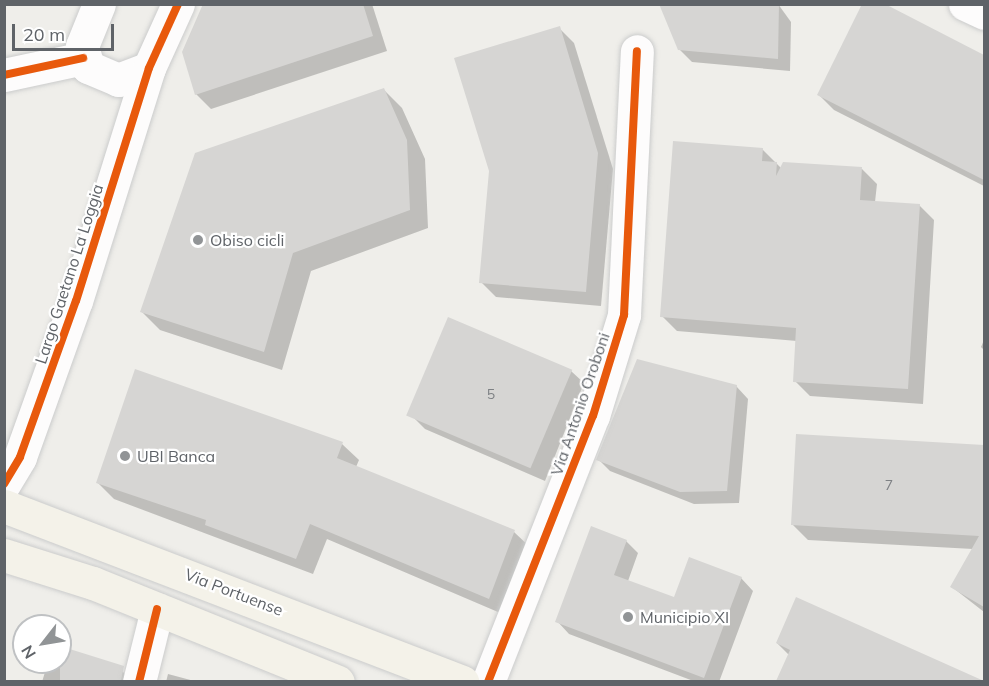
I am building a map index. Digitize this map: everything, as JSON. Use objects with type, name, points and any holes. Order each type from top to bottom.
[{"type":"main road","name":"Via Portuense","points":[[4,506],[462,681]]},
{"type":"main road","points":[[4,555],[157,609],[338,681]]},
{"type":"street","points":[[99,4],[85,36],[83,58],[96,74],[118,80],[149,68]]},
{"type":"street","name":"Largo Gaetano La Loggia","points":[[4,484],[20,457],[76,301],[149,68],[177,4]]},
{"type":"street","points":[[965,4],[984,14]]},
{"type":"street","name":"Via Antonio Oroboni","points":[[489,681],[593,416],[624,315],[637,51]]},
{"type":"street","points":[[4,75],[83,58]]},
{"type":"street","points":[[139,681],[157,609]]},
{"type":"building","points":[[203,4],[363,4],[373,36],[195,95],[182,52]]},
{"type":"building","points":[[659,4],[779,4],[778,59],[678,50]]},
{"type":"building","points":[[862,4],[885,4],[984,55],[984,180],[817,95]]},
{"type":"building","points":[[560,26],[598,153],[586,292],[479,283],[489,171],[454,58]]},
{"type":"building","points":[[384,88],[407,140],[410,210],[293,253],[264,352],[140,312],[195,153]]},
{"type":"building","points":[[673,141],[763,148],[762,161],[777,162],[776,176],[783,162],[862,167],[860,200],[920,204],[908,389],[793,382],[796,328],[660,317]]},
{"type":"building","points":[[448,317],[572,370],[530,468],[406,415]]},
{"type":"building","points":[[637,359],[737,385],[727,491],[680,492],[596,460]]},
{"type":"building","points":[[135,369],[343,442],[337,458],[515,530],[489,599],[310,524],[296,559],[205,525],[206,520],[96,483]]},
{"type":"building","points":[[796,434],[984,445],[984,607],[950,587],[979,536],[791,525]]},
{"type":"building","points":[[591,526],[627,540],[614,575],[674,597],[689,557],[742,577],[704,678],[555,622]]},
{"type":"building","points":[[796,597],[984,681],[776,681],[790,650],[776,643]]},
{"type":"building","points":[[72,650],[124,666],[121,681],[60,681],[60,674],[72,674]]},
{"type":"cycle path","points":[[4,484],[20,457],[76,301],[149,68],[178,4]]},
{"type":"cycle path","points":[[488,682],[593,416],[624,315],[637,51]]},
{"type":"cycle path","points":[[4,75],[83,58]]},
{"type":"cycle path","points":[[139,682],[157,609]]},
{"type":"place","name":"Obiso cicli","points":[[198,240]]},
{"type":"place","name":"UBI Banca","points":[[125,456]]},
{"type":"place","name":"Municipio XI","points":[[628,617]]}]
